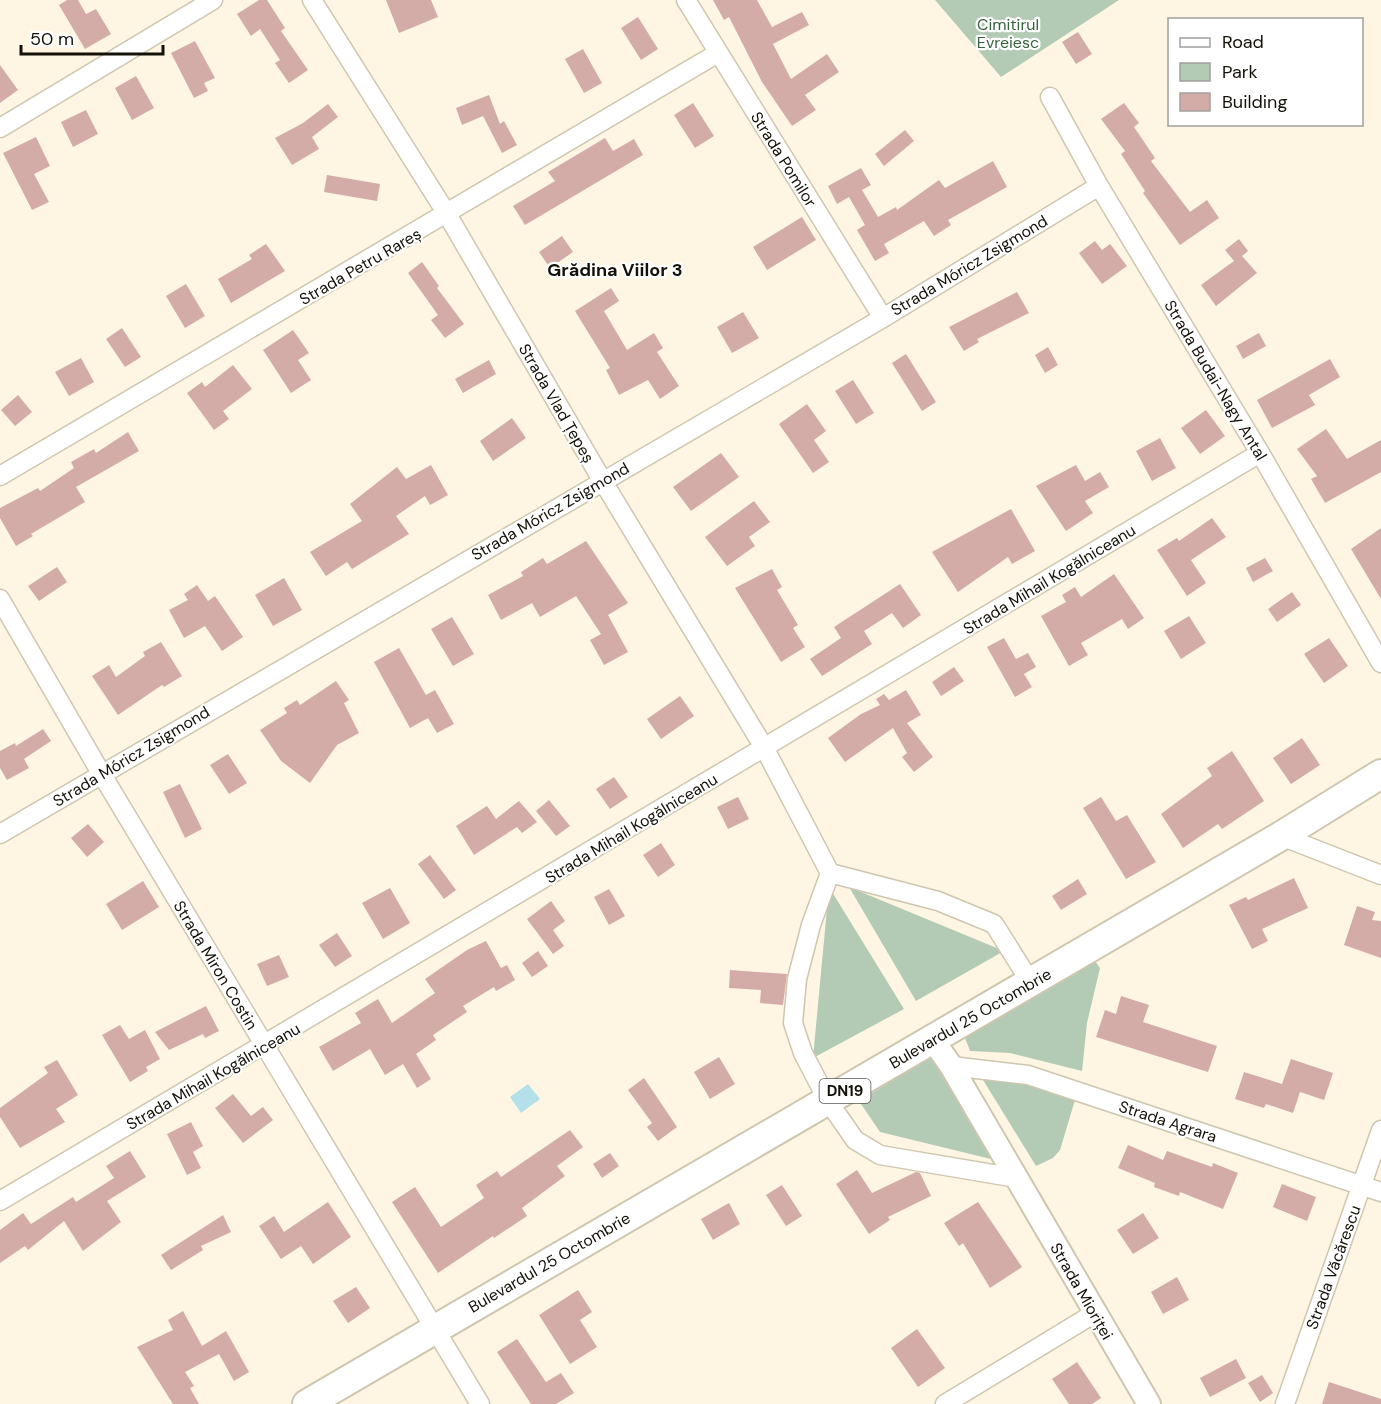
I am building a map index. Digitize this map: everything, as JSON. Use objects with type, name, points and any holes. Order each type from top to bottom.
[{"type":"main road","name":"Bulevardul 25 Octombrie","points":[[307,1404],[1031,983],[1281,836],[1381,774]]},
{"type":"street","points":[[0,128],[213,0]]},
{"type":"street","name":"Strada Vlad Țepeș","points":[[312,0],[447,214],[602,480],[765,749],[830,873]]},
{"type":"street","name":"Strada Pomilor","points":[[686,0],[883,318]]},
{"type":"street","name":"Strada Petru Rareș","points":[[0,476],[718,53]]},
{"type":"street","name":"Strada Budai-Nagy Antal","points":[[1050,97],[1381,663]]},
{"type":"street","name":"Strada Móricz Zsigmond","points":[[0,834],[602,480],[883,318],[1100,186]]},
{"type":"street","name":"Strada Mihail Kogălniceanu","points":[[0,1201],[765,749],[1260,453]]},
{"type":"street","name":"Strada Miron Costin","points":[[0,599],[101,773],[480,1404]]},
{"type":"street","points":[[1281,836],[1381,875]]},
{"type":"street","points":[[1017,1178],[879,1155],[855,1140],[828,1101],[803,1053],[793,1023],[797,978],[811,925],[830,873],[939,901],[994,924],[1031,983]]},
{"type":"street","name":"Strada Mioriței","points":[[933,1040],[951,1066],[1149,1404]]},
{"type":"street","name":"Strada Agrara","points":[[951,1066],[1028,1075],[1381,1192]]},
{"type":"street","name":"Strada Văcărescu","points":[[1284,1404],[1381,1130]]},
{"type":"street","points":[[945,1404],[1095,1313]]},
{"type":"green space","name":"Cimitirul Evreiesc","points":[[935,0],[1119,0],[1001,77]]},
{"type":"green space","points":[[829,887],[904,1009],[813,1058]]},
{"type":"green space","points":[[849,887],[1004,951],[916,1001]]},
{"type":"green space","points":[[1095,961],[1100,968],[1087,1023],[1082,1071],[1010,1053],[970,1051],[965,1038]]},
{"type":"green space","points":[[936,1054],[995,1160],[880,1132],[859,1101]]},
{"type":"green space","points":[[980,1075],[1078,1090],[1060,1150],[1053,1158],[1036,1166]]},
{"type":"water","points":[[528,1084],[540,1099],[521,1113],[510,1097]]},
{"type":"building","points":[[67,0],[78,0],[86,14],[96,9],[111,34],[85,49],[59,5]]},
{"type":"building","points":[[259,0],[267,0],[285,28],[281,31],[308,70],[289,83],[275,63],[280,60],[260,29],[251,36],[237,14]]},
{"type":"building","points":[[386,0],[431,0],[438,17],[399,33]]},
{"type":"building","points":[[713,0],[757,0],[772,27],[802,12],[809,25],[773,44],[791,79],[827,54],[839,72],[805,95],[816,110],[792,126],[762,82],[729,17],[724,20]]},
{"type":"building","points":[[638,17],[658,49],[641,60],[621,28]]},
{"type":"building","points":[[1078,32],[1092,54],[1076,64],[1062,42]]},
{"type":"building","points":[[195,41],[215,78],[204,83],[208,91],[194,98],[171,53]]},
{"type":"building","points":[[583,49],[602,83],[584,93],[565,59]]},
{"type":"building","points":[[0,65],[18,90],[0,103]]},
{"type":"building","points":[[136,76],[154,108],[132,120],[115,88]]},
{"type":"building","points":[[489,95],[500,124],[504,121],[517,145],[502,153],[483,116],[462,125],[456,108]]},
{"type":"building","points":[[693,103],[714,136],[695,148],[674,115]]},
{"type":"building","points":[[1124,103],[1139,123],[1134,127],[1155,158],[1151,161],[1190,212],[1207,200],[1219,218],[1180,245],[1143,193],[1145,191],[1121,154],[1125,151],[1101,119]]},
{"type":"building","points":[[328,104],[338,117],[312,137],[319,149],[292,165],[275,138],[303,123]]},
{"type":"building","points":[[86,110],[98,134],[73,147],[61,122]]},
{"type":"building","points":[[905,130],[914,141],[884,166],[875,154]]},
{"type":"building","points":[[36,137],[50,166],[34,174],[49,202],[32,210],[3,153]]},
{"type":"building","points":[[605,138],[613,151],[634,139],[643,155],[525,225],[513,206],[555,181],[548,172]]},
{"type":"building","points":[[993,161],[1007,187],[948,220],[951,225],[934,236],[924,221],[884,244],[889,253],[875,261],[857,230],[865,225],[849,197],[837,204],[828,186],[861,168],[871,185],[862,190],[878,217],[896,207],[897,210],[939,180],[945,188]]},
{"type":"building","points":[[327,175],[380,184],[377,201],[324,192]]},
{"type":"building","points":[[802,217],[816,240],[767,270],[753,247]]},
{"type":"building","points":[[562,236],[573,252],[550,268],[539,252]]},
{"type":"building","points":[[1239,239],[1248,251],[1242,256],[1257,273],[1216,306],[1201,285],[1234,261],[1225,250]]},
{"type":"building","points":[[1095,241],[1102,250],[1110,244],[1127,266],[1102,284],[1079,253]]},
{"type":"building","points":[[266,244],[285,271],[231,303],[218,279],[252,259],[249,255]]},
{"type":"building","points":[[422,262],[439,286],[437,288],[464,324],[445,338],[431,320],[438,315],[408,273]]},
{"type":"building","points":[[186,284],[205,316],[185,328],[166,296]]},
{"type":"building","points":[[611,288],[619,301],[604,311],[627,350],[654,333],[663,348],[657,352],[679,386],[660,399],[648,380],[619,395],[606,370],[610,368],[575,311]]},
{"type":"building","points":[[1017,292],[1029,313],[977,339],[979,342],[964,351],[949,327]]},
{"type":"building","points":[[743,312],[759,338],[732,353],[717,327]]},
{"type":"building","points":[[122,328],[141,357],[125,367],[106,339]]},
{"type":"building","points":[[293,330],[309,353],[298,360],[311,380],[291,393],[263,350]]},
{"type":"building","points":[[1259,333],[1266,346],[1243,359],[1236,346]]},
{"type":"building","points":[[1048,347],[1058,365],[1045,373],[1035,355]]},
{"type":"building","points":[[906,354],[936,402],[922,411],[892,363]]},
{"type":"building","points":[[81,358],[94,382],[69,396],[55,372]]},
{"type":"building","points":[[1330,359],[1340,377],[1309,395],[1315,405],[1272,428],[1257,400]]},
{"type":"building","points":[[489,360],[496,374],[463,393],[455,379]]},
{"type":"building","points":[[233,365],[252,389],[223,411],[229,419],[214,430],[187,393],[202,382],[205,387]]},
{"type":"building","points":[[853,380],[874,413],[856,424],[835,391]]},
{"type":"building","points":[[18,395],[32,412],[15,426],[1,410]]},
{"type":"building","points":[[807,404],[826,431],[814,440],[829,462],[813,473],[779,424]]},
{"type":"building","points":[[1206,410],[1225,436],[1200,454],[1181,428]]},
{"type":"building","points":[[512,418],[526,438],[493,461],[480,441]]},
{"type":"building","points":[[1326,429],[1347,459],[1381,440],[1381,472],[1325,503],[1311,479],[1317,476],[1297,449]]},
{"type":"building","points":[[128,432],[139,451],[76,487],[85,502],[31,534],[33,536],[16,546],[0,518],[0,508],[38,488],[40,491],[74,468],[71,462],[94,449],[96,453]]},
{"type":"building","points":[[1160,438],[1176,468],[1152,481],[1136,451]]},
{"type":"building","points":[[721,453],[739,477],[691,511],[673,487]]},
{"type":"building","points":[[431,465],[448,495],[430,505],[425,496],[396,516],[409,534],[352,569],[347,562],[326,576],[310,552],[362,521],[350,504],[397,467],[406,479]]},
{"type":"building","points":[[1076,465],[1085,481],[1100,472],[1109,487],[1085,501],[1093,513],[1066,531],[1036,486]]},
{"type":"building","points":[[754,501],[770,522],[749,537],[755,546],[727,566],[705,537]]},
{"type":"building","points":[[1011,509],[1035,551],[1012,564],[1008,557],[958,592],[932,552]]},
{"type":"building","points":[[1212,518],[1226,537],[1191,560],[1206,583],[1187,596],[1157,550],[1177,538],[1179,541]]},
{"type":"building","points":[[1381,528],[1381,599],[1351,549]]},
{"type":"building","points":[[586,541],[628,603],[608,615],[628,652],[604,665],[590,640],[601,634],[576,596],[540,617],[532,603],[501,620],[488,595],[523,576],[521,572],[543,558],[547,564]]},
{"type":"building","points":[[1265,558],[1273,571],[1253,582],[1246,568]]},
{"type":"building","points":[[57,567],[67,582],[39,601],[28,586]]},
{"type":"building","points":[[772,569],[782,587],[777,590],[798,625],[793,628],[805,647],[781,662],[735,588]]},
{"type":"building","points":[[1114,574],[1144,618],[1128,629],[1122,619],[1081,643],[1088,655],[1069,666],[1041,616],[1066,602],[1062,595],[1075,587],[1081,597]]},
{"type":"building","points":[[284,578],[302,610],[273,626],[255,595]]},
{"type":"building","points":[[900,584],[921,615],[903,628],[892,613],[864,631],[872,644],[822,676],[810,659],[841,638],[834,627]]},
{"type":"building","points":[[197,585],[208,601],[215,596],[243,637],[222,651],[205,626],[184,638],[169,610],[188,600],[184,594]]},
{"type":"building","points":[[1292,592],[1301,605],[1277,622],[1268,609]]},
{"type":"building","points":[[1189,616],[1206,643],[1181,659],[1164,631]]},
{"type":"building","points":[[452,617],[474,654],[453,666],[431,629]]},
{"type":"building","points":[[1004,638],[1016,659],[1028,653],[1036,667],[1024,674],[1032,687],[1015,697],[987,647]]},
{"type":"building","points":[[1329,638],[1348,666],[1324,683],[1304,654]]},
{"type":"building","points":[[161,642],[182,676],[164,687],[162,685],[118,715],[92,676],[109,665],[116,677],[145,656],[143,652]]},
{"type":"building","points":[[399,648],[426,695],[435,690],[454,724],[437,733],[428,718],[410,728],[374,662]]},
{"type":"building","points":[[954,667],[964,681],[941,696],[932,682]]},
{"type":"building","points":[[336,681],[349,700],[344,703],[359,733],[337,745],[310,783],[281,761],[260,730],[287,713],[284,708],[297,700],[300,705]]},
{"type":"building","points":[[906,690],[921,715],[907,723],[933,757],[914,772],[902,757],[907,753],[893,728],[845,762],[828,738],[861,714],[880,705],[876,699],[884,694],[889,700]]},
{"type":"building","points":[[680,696],[694,716],[661,739],[647,719]]},
{"type":"building","points":[[43,729],[51,741],[24,759],[29,768],[7,780],[0,768],[0,751],[15,743],[16,746]]},
{"type":"building","points":[[1302,738],[1320,765],[1291,784],[1273,758]]},
{"type":"building","points":[[1232,751],[1264,801],[1222,829],[1218,824],[1183,848],[1161,814],[1212,776],[1207,768]]},
{"type":"building","points":[[228,754],[247,783],[229,794],[210,765]]},
{"type":"building","points":[[614,777],[628,797],[610,809],[596,789]]},
{"type":"building","points":[[180,784],[202,829],[185,838],[163,792]]},
{"type":"building","points":[[738,797],[749,819],[728,829],[717,807]]},
{"type":"building","points":[[1101,797],[1116,821],[1127,815],[1156,862],[1126,879],[1083,808]]},
{"type":"building","points":[[549,800],[570,826],[556,836],[536,811]]},
{"type":"building","points":[[519,801],[537,822],[522,833],[517,827],[474,855],[456,826],[487,806],[496,819]]},
{"type":"building","points":[[88,824],[104,842],[87,857],[71,838]]},
{"type":"building","points":[[661,843],[675,865],[658,877],[643,855]]},
{"type":"building","points":[[430,855],[456,890],[444,899],[418,864]]},
{"type":"building","points":[[1294,878],[1308,908],[1262,929],[1268,941],[1252,949],[1229,905],[1246,897],[1248,900]]},
{"type":"building","points":[[1078,879],[1087,894],[1061,910],[1052,896]]},
{"type":"building","points":[[143,881],[159,907],[122,930],[106,904]]},
{"type":"building","points":[[390,888],[410,923],[383,939],[362,903]]},
{"type":"building","points":[[609,889],[625,916],[609,925],[594,897]]},
{"type":"building","points":[[551,901],[565,921],[553,930],[564,946],[553,954],[527,919]]},
{"type":"building","points":[[1357,906],[1375,912],[1372,920],[1381,921],[1381,958],[1344,945]]},
{"type":"building","points":[[337,933],[352,956],[335,967],[319,945]]},
{"type":"building","points":[[486,941],[501,968],[507,965],[515,980],[496,991],[494,987],[463,1006],[467,1012],[433,1035],[436,1040],[416,1054],[431,1079],[417,1088],[403,1064],[385,1075],[370,1049],[333,1071],[319,1047],[361,1023],[355,1013],[378,999],[392,1023],[435,993],[425,979],[467,950]]},
{"type":"building","points":[[538,951],[548,966],[532,977],[522,963]]},
{"type":"building","points":[[279,955],[289,977],[267,986],[257,964]]},
{"type":"building","points":[[730,970],[787,974],[783,1005],[760,1003],[761,990],[729,988]]},
{"type":"building","points":[[1121,996],[1149,1005],[1143,1022],[1217,1046],[1208,1072],[1096,1037],[1105,1010],[1116,1014]]},
{"type":"building","points":[[206,1006],[219,1031],[205,1038],[203,1034],[169,1050],[155,1032]]},
{"type":"building","points":[[120,1025],[129,1039],[145,1030],[160,1059],[146,1067],[148,1071],[130,1082],[102,1035]]},
{"type":"building","points":[[719,1057],[735,1084],[710,1099],[694,1072]]},
{"type":"building","points":[[1291,1059],[1333,1073],[1324,1100],[1300,1092],[1293,1113],[1266,1104],[1264,1108],[1235,1099],[1244,1072],[1282,1084]]},
{"type":"building","points":[[57,1060],[78,1095],[56,1109],[65,1122],[20,1148],[0,1117],[0,1108],[48,1073],[44,1067]]},
{"type":"building","points":[[644,1078],[677,1127],[658,1141],[647,1127],[652,1123],[628,1090]]},
{"type":"building","points":[[233,1094],[251,1116],[263,1107],[273,1120],[243,1143],[215,1108]]},
{"type":"building","points":[[191,1122],[203,1146],[193,1152],[201,1168],[187,1175],[167,1134]]},
{"type":"building","points":[[570,1130],[583,1147],[557,1166],[565,1176],[522,1208],[527,1216],[438,1273],[392,1202],[415,1187],[441,1227],[484,1198],[476,1185],[497,1171],[501,1177]]},
{"type":"building","points":[[1128,1145],[1163,1160],[1167,1151],[1212,1167],[1213,1163],[1238,1173],[1223,1209],[1180,1192],[1179,1196],[1154,1187],[1155,1183],[1118,1168]]},
{"type":"building","points":[[130,1151],[146,1177],[107,1201],[121,1222],[83,1251],[64,1221],[28,1250],[25,1246],[0,1263],[0,1230],[23,1213],[31,1224],[73,1197],[76,1202],[114,1178],[106,1166]]},
{"type":"building","points":[[610,1153],[619,1166],[602,1178],[593,1164]]},
{"type":"building","points":[[857,1170],[872,1193],[916,1172],[920,1173],[931,1196],[888,1217],[890,1220],[869,1234],[836,1184]]},
{"type":"building","points":[[1282,1184],[1316,1197],[1307,1221],[1273,1207]]},
{"type":"building","points":[[782,1185],[802,1216],[786,1226],[766,1195]]},
{"type":"building","points":[[328,1202],[351,1237],[313,1264],[301,1246],[281,1259],[259,1226],[274,1216],[284,1232]]},
{"type":"building","points":[[978,1202],[1022,1267],[990,1288],[963,1243],[959,1246],[944,1223]]},
{"type":"building","points":[[729,1203],[740,1224],[713,1240],[701,1219]]},
{"type":"building","points":[[1143,1213],[1159,1238],[1133,1254],[1117,1230]]},
{"type":"building","points":[[223,1215],[231,1232],[201,1246],[203,1250],[171,1270],[161,1255]]},
{"type":"building","points":[[1177,1277],[1189,1300],[1163,1314],[1151,1292]]},
{"type":"building","points":[[356,1287],[370,1308],[348,1323],[333,1301]]},
{"type":"building","points":[[578,1290],[592,1312],[580,1320],[597,1347],[570,1364],[539,1315]]},
{"type":"building","points":[[183,1311],[202,1346],[226,1331],[249,1372],[234,1381],[219,1354],[185,1372],[194,1386],[190,1388],[199,1404],[173,1404],[137,1347],[173,1330],[168,1320]]},
{"type":"building","points":[[917,1329],[945,1368],[918,1387],[891,1348]]},
{"type":"building","points":[[517,1339],[546,1382],[561,1373],[574,1393],[556,1404],[531,1404],[497,1352]]},
{"type":"building","points":[[1236,1359],[1246,1378],[1210,1397],[1200,1378]]},
{"type":"building","points":[[1077,1362],[1101,1398],[1092,1404],[1069,1404],[1052,1379]]},
{"type":"building","points":[[1262,1375],[1273,1393],[1260,1402],[1248,1383]]},
{"type":"building","points":[[1329,1382],[1381,1399],[1381,1404],[1322,1404]]},
{"type":"district","name":"Grădina Viilor 3","points":[[615,270]]}]
